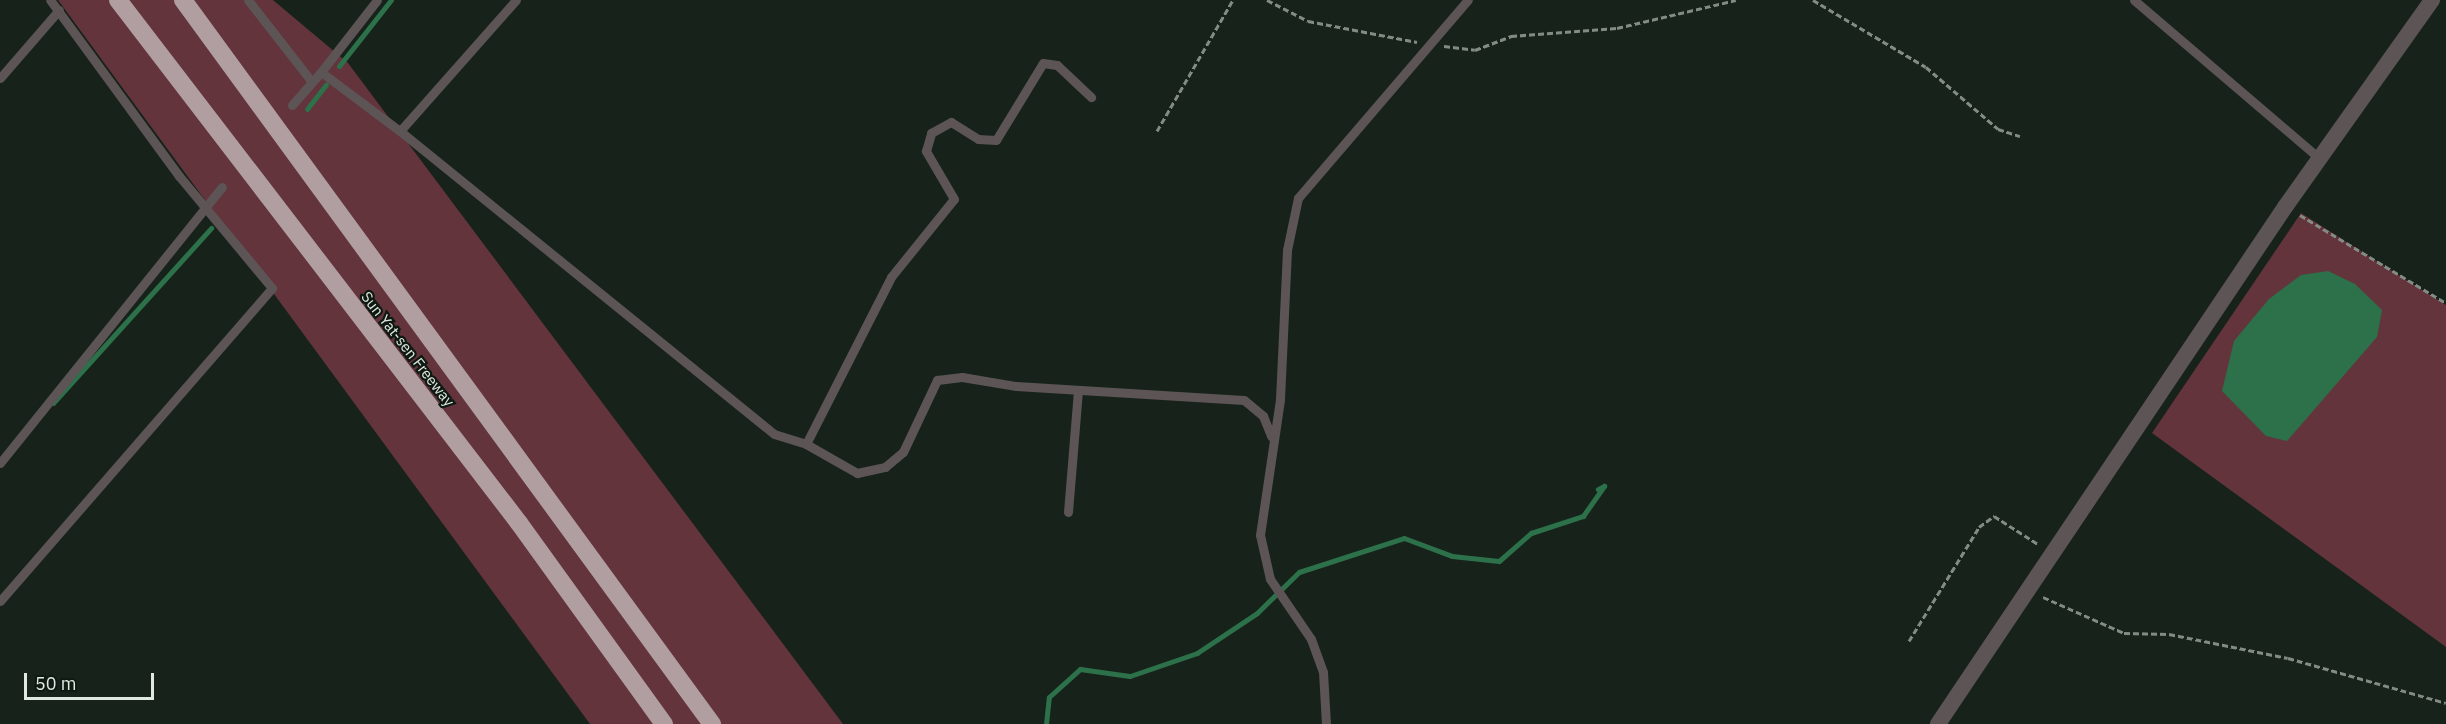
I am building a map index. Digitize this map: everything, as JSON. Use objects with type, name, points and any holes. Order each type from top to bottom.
[{"type":"highway","points":[[112,0],[141,31]]},
{"type":"highway","name":"Sun Yat-sen Freeway","points":[[118,0],[519,523],[664,724]]},
{"type":"highway","name":"Sun Yat-sen Freeway","points":[[183,0],[712,724]]},
{"type":"street","points":[[1938,724],[2285,207],[2432,0]]},
{"type":"lane","points":[[0,601],[272,288],[207,204],[179,176],[50,0]]},
{"type":"lane","points":[[248,0],[312,82]]},
{"type":"lane","points":[[292,105],[377,0]]},
{"type":"lane","points":[[400,131],[516,0]]},
{"type":"lane","points":[[1326,724],[1329,704],[1311,639],[1263,559],[1260,535],[1271,436],[1280,399],[1287,250],[1298,198],[1468,0]]},
{"type":"lane","points":[[2134,0],[2319,158]]},
{"type":"lane","points":[[0,78],[59,10]]},
{"type":"lane","points":[[806,444],[891,277],[954,199],[926,151],[931,133],[951,122],[978,139],[996,141],[1043,63],[1057,65],[1091,97]]},
{"type":"lane","points":[[321,72],[400,131],[774,434],[806,444],[857,473],[872,472],[903,452],[937,380],[962,377],[1078,391],[1244,400],[1263,416],[1271,436]]},
{"type":"lane","points":[[0,463],[222,187]]},
{"type":"lane","points":[[1068,512],[1078,391]]},
{"type":"path","points":[[1157,131],[1233,0]]},
{"type":"path","points":[[1267,0],[1308,21],[1475,50],[1510,36],[1617,28],[1736,0]]},
{"type":"path","points":[[1812,0],[1926,67],[1971,110],[1998,129],[2020,136]]},
{"type":"path","points":[[2285,207],[2446,303]]},
{"type":"path","points":[[1909,641],[1979,527],[1994,516],[2052,554]]},
{"type":"path","points":[[2029,589],[2124,633],[2169,634],[2288,658],[2446,703]]},
{"type":"shaded area","points":[[58,0],[273,0],[348,63],[843,724],[590,724]]},
{"type":"shaded area","points":[[2301,213],[2446,305],[2446,647],[2152,433]]},
{"type":"shaded area","points":[[2328,271],[2355,284],[2382,310],[2377,337],[2287,441],[2266,436],[2222,391],[2234,341],[2269,299],[2301,275]]},
{"type":"waterway","points":[[339,66],[391,0]]},
{"type":"waterway","points":[[307,109],[326,85]]},
{"type":"waterway","points":[[53,403],[211,228]]},
{"type":"waterway","points":[[1046,724],[1049,697],[1080,669],[1130,676],[1197,653],[1257,613],[1299,572],[1404,538],[1452,556],[1499,561],[1531,533],[1583,516],[1604,486],[1598,489]]}]
